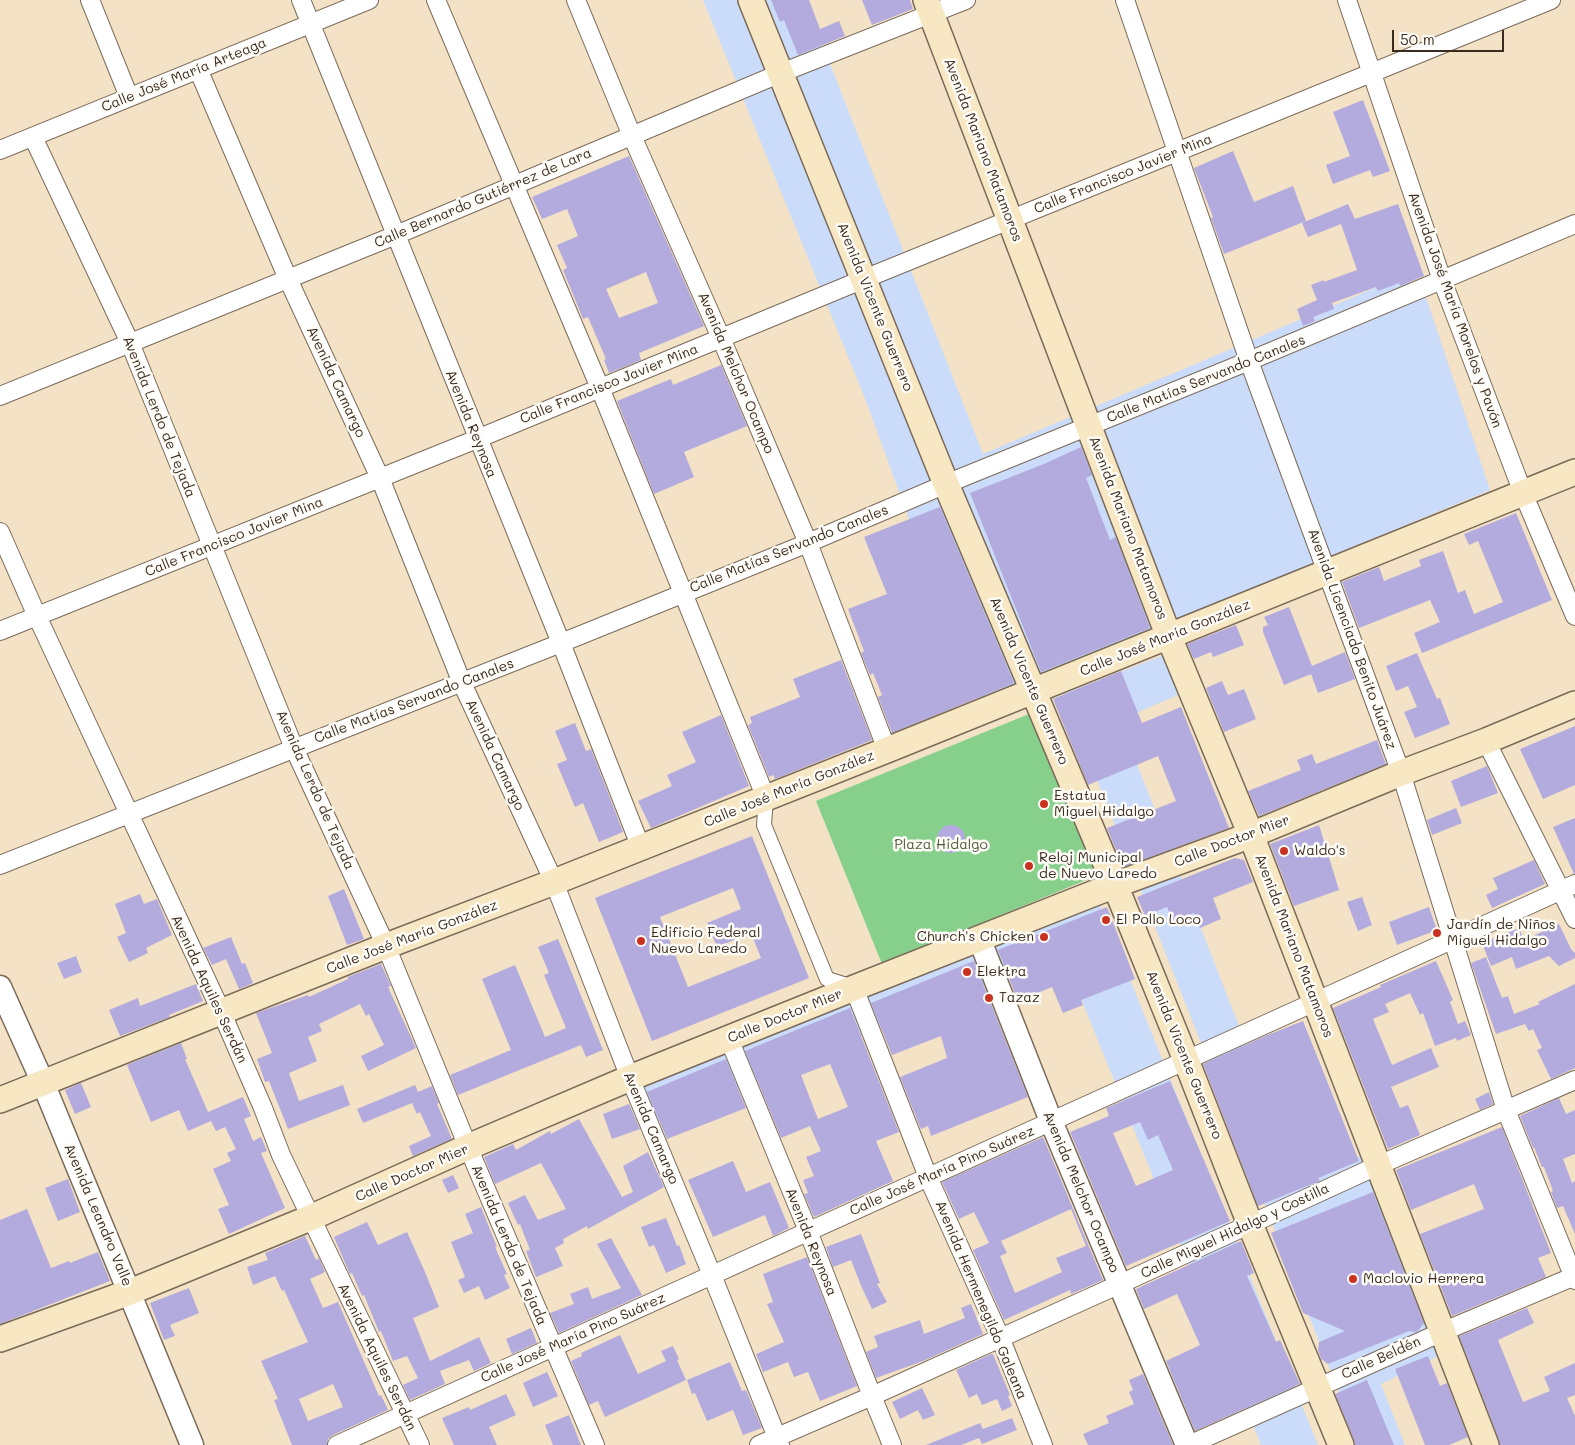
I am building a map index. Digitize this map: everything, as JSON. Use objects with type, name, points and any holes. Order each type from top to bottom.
[{"type":"main road","name":"Avenida Vicente Guerrero","points":[[751,0],[946,484],[1115,886],[1250,1224],[1341,1445]]},
{"type":"main road","name":"Avenida Mariano Matamoros","points":[[929,7],[1169,637],[1251,835],[1486,1445]]},
{"type":"main road","name":"Calle José María González","points":[[0,1100],[1033,692],[1575,472]]},
{"type":"main road","name":"Calle Doctor Mier","points":[[0,1339],[130,1292],[310,1218],[468,1147],[630,1078],[978,938],[1251,835],[1575,704]]},
{"type":"street","points":[[90,0],[129,97]]},
{"type":"street","name":"Avenida Reynosa","points":[[301,0],[561,643],[641,848]]},
{"type":"street","name":"Calle José María Arteaga","points":[[0,150],[369,0]]},
{"type":"street","points":[[436,0],[600,388],[766,798],[764,825],[826,979],[854,988]]},
{"type":"street","name":"Avenida Melchor Ocampo","points":[[576,0],[632,136],[721,338],[808,543],[887,750]]},
{"type":"street","name":"Calle Bernardo Gutiérrez de Lara","points":[[0,396],[516,186],[781,73],[929,7],[966,0]]},
{"type":"street","name":"Avenida Licenciado Benito Juárez","points":[[1125,0],[1249,362],[1401,773],[1506,1110],[1575,1277]]},
{"type":"street","name":"Avenida José María Morelos y Pavón","points":[[1347,0],[1442,280],[1523,493],[1575,616]]},
{"type":"street","name":"Calle Francisco Javier Mina","points":[[0,631],[477,439],[864,279],[1551,0]]},
{"type":"street","name":"Avenida Camargo","points":[[198,69],[288,279],[380,478],[462,683],[554,882],[630,1078],[712,1275],[778,1441]]},
{"type":"street","name":"Avenida Lerdo de Tejada","points":[[34,136],[130,343],[294,748],[386,946],[468,1147],[595,1445]]},
{"type":"street","name":"Calle Matías Servando Canales","points":[[0,865],[462,683],[808,543],[946,484],[1249,362],[1575,224]]},
{"type":"street","name":"Avenida Aquiles Serdán","points":[[0,532],[37,616],[221,1012],[263,1108],[280,1155],[420,1445]]},
{"type":"street","points":[[1486,741],[1568,887],[1575,919]]},
{"type":"street","name":"Calle José María Pino Suárez","points":[[337,1445],[1568,887]]},
{"type":"street","name":"Avenida Melchor Ocampo","points":[[978,938],[1051,1121],[1188,1445]]},
{"type":"street","name":"Avenida Leandro Valle","points":[[0,987],[43,1083],[192,1445]]},
{"type":"street","name":"Avenida Hermenegildo Galeana","points":[[854,988],[928,1177],[1000,1337],[1043,1445]]},
{"type":"street","name":"Avenida Reynosa","points":[[729,1039],[808,1231],[892,1445]]},
{"type":"street","name":"Calle Miguel Hidalgo y Costilla","points":[[759,1445],[778,1441],[1000,1337],[1120,1284],[1379,1164],[1575,1080]]},
{"type":"street","name":"Calle Beldén","points":[[1188,1445],[1442,1332],[1575,1277]]},
{"type":"shaded area","points":[[703,0],[805,0],[983,454],[1403,276],[1426,297],[1490,490],[1036,678],[975,699],[864,396]]},
{"type":"shaded area","points":[[1172,652],[1185,692],[1120,720],[1298,1178],[1367,1154],[1447,1352],[1381,1384],[1405,1445],[1360,1445],[1063,694]]},
{"type":"shaded area","points":[[1100,905],[1318,1445],[1261,1445],[1084,1006],[1064,951],[654,1122],[637,1087]]},
{"type":"green space","name":"Plaza Hidalgo","points":[[1029,714],[1096,876],[882,964],[816,801]]},
{"type":"building","points":[[771,0],[809,0],[820,29],[839,21],[845,36],[798,55],[784,20],[780,22]]},
{"type":"building","points":[[862,0],[910,0],[913,9],[872,25]]},
{"type":"building","points":[[1363,100],[1390,171],[1373,177],[1370,170],[1333,184],[1326,165],[1350,156],[1333,112]]},
{"type":"building","points":[[1233,151],[1254,202],[1293,186],[1306,221],[1224,254],[1211,218],[1213,217],[1194,168]]},
{"type":"building","points":[[629,156],[704,326],[639,353],[641,360],[609,373],[604,360],[606,359],[588,317],[583,319],[563,270],[567,268],[557,245],[578,236],[567,209],[542,219],[532,197]],"holes":[[[646,272],[658,303],[619,318],[606,289]]]},
{"type":"building","points":[[1348,204],[1355,219],[1398,204],[1424,276],[1400,286],[1399,283],[1378,291],[1376,287],[1332,303],[1334,309],[1313,317],[1315,321],[1303,326],[1297,309],[1317,300],[1311,285],[1357,270],[1341,224],[1308,237],[1302,223]]},
{"type":"building","points":[[721,365],[747,426],[684,452],[694,477],[654,494],[617,401],[671,379],[673,385]]},
{"type":"building","points":[[1081,447],[1092,475],[1086,478],[1110,540],[1116,537],[1150,628],[1041,672],[970,493],[1044,464]]},
{"type":"building","points":[[940,507],[1014,683],[892,733],[878,697],[882,695],[873,673],[870,675],[861,653],[864,651],[848,609],[887,594],[864,537]]},
{"type":"building","points":[[1516,513],[1552,600],[1422,653],[1414,633],[1440,622],[1430,600],[1359,628],[1342,582],[1379,567],[1384,581],[1421,566],[1419,560],[1443,551],[1458,593],[1465,590],[1474,614],[1503,602],[1478,541],[1469,545],[1464,534]]},
{"type":"building","points":[[1289,607],[1312,666],[1345,652],[1355,679],[1318,693],[1311,674],[1284,685],[1263,632],[1263,627],[1268,625],[1264,617]]},
{"type":"building","points":[[1236,625],[1244,645],[1213,657],[1211,652],[1194,659],[1187,644]]},
{"type":"building","points":[[1417,653],[1437,699],[1440,698],[1450,724],[1415,738],[1404,712],[1417,707],[1408,686],[1396,691],[1386,666]]},
{"type":"building","points":[[841,660],[872,740],[775,779],[773,775],[769,777],[748,725],[752,723],[750,717],[800,697],[793,679]]},
{"type":"building","points":[[1121,671],[1142,723],[1181,707],[1229,828],[1123,867],[1107,828],[1176,801],[1158,756],[1088,785],[1053,699]]},
{"type":"building","points":[[1222,681],[1228,695],[1244,689],[1256,719],[1224,732],[1206,688]]},
{"type":"building","points":[[721,715],[749,786],[651,828],[638,801],[672,786],[667,775],[696,762],[682,732]]},
{"type":"building","points":[[575,723],[586,751],[591,749],[623,832],[599,842],[583,803],[575,807],[557,764],[567,760],[555,731]]},
{"type":"building","points":[[1575,726],[1575,785],[1543,799],[1520,749]]},
{"type":"building","points":[[1377,740],[1386,764],[1259,816],[1248,791],[1301,770],[1297,760],[1312,754],[1316,764]]},
{"type":"building","points":[[1487,766],[1498,793],[1461,807],[1451,781]]},
{"type":"building","points":[[1456,808],[1462,823],[1432,835],[1427,820]]},
{"type":"building","points":[[1575,818],[1575,874],[1574,874],[1553,827]]},
{"type":"building","points":[[951,825],[961,829],[965,839],[961,849],[951,853],[941,849],[937,839],[941,829]]},
{"type":"building","points":[[1319,825],[1339,890],[1294,906],[1270,844]]},
{"type":"building","name":"Edificio Federal Nuevo Laredo","points":[[752,836],[809,978],[652,1041],[595,898]],"holes":[[[733,888],[741,909],[707,923],[717,947],[751,933],[761,958],[688,987],[660,917]]]},
{"type":"building","points":[[1235,858],[1244,860],[1253,882],[1213,898],[1221,919],[1200,928],[1194,913],[1173,921],[1167,907],[1145,916],[1137,897]]},
{"type":"building","points":[[1534,860],[1545,884],[1492,908],[1486,895],[1498,889],[1493,878]]},
{"type":"building","points":[[344,889],[364,939],[347,945],[328,896]]},
{"type":"building","points":[[140,894],[144,904],[157,899],[172,935],[146,948],[148,953],[129,962],[117,937],[126,933],[115,904]]},
{"type":"building","points":[[1362,897],[1372,925],[1358,931],[1347,902]]},
{"type":"building","points":[[1107,907],[1135,979],[1081,1000],[1083,1005],[1063,1013],[1052,987],[1018,1001],[998,950]]},
{"type":"building","points":[[1429,907],[1437,930],[1397,945],[1389,922]]},
{"type":"building","points":[[1559,924],[1571,949],[1575,953],[1575,958],[1559,966],[1549,956],[1516,969],[1512,957],[1491,966],[1482,943],[1519,928],[1524,940]]},
{"type":"building","points":[[231,937],[242,964],[245,963],[253,983],[239,989],[226,959],[212,965],[203,948]]},
{"type":"building","points":[[558,939],[603,1050],[586,1057],[581,1045],[458,1095],[450,1075],[511,1050],[482,979],[515,965],[545,1037],[566,1028],[544,975],[549,973],[538,947]]},
{"type":"building","points":[[76,956],[82,972],[64,979],[57,963]]},
{"type":"building","points":[[1486,957],[1502,998],[1508,996],[1514,1014],[1540,1004],[1538,1002],[1575,984],[1575,1068],[1551,1079],[1537,1050],[1542,1048],[1533,1029],[1529,1031],[1525,1024],[1496,1034],[1471,963]]},
{"type":"building","points":[[974,961],[1028,1097],[931,1136],[928,1126],[921,1129],[900,1077],[947,1058],[941,1036],[892,1055],[871,1003]]},
{"type":"building","points":[[1436,961],[1453,1000],[1450,1002],[1458,1024],[1465,1021],[1471,1035],[1457,1041],[1456,1038],[1435,1046],[1423,1013],[1420,1015],[1410,993],[1385,1004],[1389,1012],[1373,1019],[1392,1065],[1431,1048],[1439,1067],[1391,1087],[1400,1108],[1408,1105],[1420,1135],[1388,1149],[1333,1008]]},
{"type":"building","points":[[381,964],[391,986],[388,987],[416,1048],[368,1071],[361,1056],[384,1045],[369,1014],[366,1016],[360,1004],[319,1024],[322,1031],[308,1037],[317,1061],[289,1073],[299,1101],[343,1085],[350,1105],[288,1129],[269,1081],[265,1082],[257,1059],[272,1053],[256,1013],[308,995],[309,997],[348,979],[348,977]]},
{"type":"building","points":[[196,984],[203,1001],[169,1015],[170,1017],[120,1036],[109,1010],[138,998],[140,1006]]},
{"type":"building","points":[[850,1008],[899,1132],[876,1141],[893,1181],[814,1217],[804,1194],[808,1193],[803,1180],[814,1176],[806,1157],[821,1151],[810,1126],[781,1138],[745,1051]],"holes":[[[830,1064],[848,1107],[818,1119],[801,1075]]]},
{"type":"building","points":[[1303,1021],[1359,1161],[1318,1178],[1320,1181],[1258,1206],[1203,1064]]},
{"type":"building","points":[[181,1043],[187,1059],[185,1059],[208,1112],[243,1097],[251,1116],[244,1119],[253,1141],[261,1137],[267,1151],[261,1153],[285,1208],[229,1234],[218,1209],[229,1205],[213,1169],[231,1161],[227,1153],[236,1149],[225,1127],[216,1131],[211,1121],[188,1131],[179,1110],[151,1122],[127,1065]]},
{"type":"building","points":[[726,1059],[746,1108],[667,1139],[647,1092]]},
{"type":"building","points":[[1170,1081],[1230,1221],[1126,1266],[1070,1132],[1109,1116],[1106,1108]],"holes":[[[1140,1122],[1148,1140],[1158,1135],[1173,1170],[1136,1186],[1113,1133]]]},
{"type":"building","points":[[81,1083],[91,1107],[75,1114],[65,1090]]},
{"type":"building","points":[[415,1085],[418,1092],[432,1086],[439,1103],[437,1104],[452,1139],[413,1156],[409,1146],[431,1136],[420,1112],[417,1114],[412,1103],[363,1123],[357,1109]]},
{"type":"building","points":[[1489,1092],[1493,1104],[1480,1110],[1475,1099]]},
{"type":"building","points":[[1559,1098],[1566,1114],[1575,1110],[1575,1154],[1563,1159],[1572,1183],[1575,1181],[1575,1234],[1563,1206],[1557,1208],[1544,1167],[1542,1167],[1533,1148],[1520,1116]]},
{"type":"building","points":[[629,1104],[640,1129],[612,1139],[603,1114]]},
{"type":"building","points":[[579,1119],[622,1197],[633,1192],[623,1166],[648,1152],[664,1187],[588,1229],[587,1226],[563,1239],[564,1243],[555,1248],[563,1266],[536,1277],[526,1251],[530,1250],[520,1224],[518,1225],[508,1203],[525,1195],[538,1220],[566,1209],[541,1163],[495,1184],[484,1157],[513,1144],[516,1150],[550,1131],[551,1134]]},
{"type":"building","points":[[1502,1127],[1551,1253],[1538,1258],[1546,1277],[1452,1316],[1420,1234],[1484,1209],[1474,1184],[1411,1210],[1396,1170]]},
{"type":"building","points":[[1043,1137],[1103,1280],[1071,1294],[1070,1290],[1004,1320],[973,1250],[989,1243],[974,1212],[959,1219],[942,1182]],"holes":[[[1071,1209],[1086,1246],[1056,1258],[1062,1272],[1015,1293],[1000,1256],[1007,1253],[1001,1241]]]},
{"type":"building","points":[[733,1161],[746,1192],[770,1182],[789,1228],[773,1236],[765,1215],[713,1237],[688,1180]]},
{"type":"building","points":[[453,1175],[459,1188],[448,1193],[442,1180]]},
{"type":"building","points":[[68,1179],[80,1212],[58,1221],[45,1188]]},
{"type":"building","points":[[1373,1192],[1424,1323],[1418,1331],[1409,1331],[1328,1364],[1321,1359],[1318,1350],[1319,1342],[1345,1331],[1303,1313],[1271,1233]]},
{"type":"building","points":[[481,1207],[507,1274],[504,1275],[510,1288],[485,1300],[479,1286],[464,1293],[458,1280],[465,1277],[451,1242],[473,1233],[465,1214]]},
{"type":"building","points":[[27,1209],[51,1268],[98,1252],[110,1281],[0,1324],[0,1220]]},
{"type":"building","points":[[666,1218],[686,1264],[666,1273],[654,1245],[649,1247],[641,1227]]},
{"type":"building","points":[[367,1222],[378,1245],[407,1232],[439,1307],[413,1318],[430,1361],[479,1337],[491,1363],[474,1371],[469,1360],[440,1371],[445,1384],[410,1400],[403,1385],[418,1378],[407,1356],[393,1361],[364,1295],[362,1296],[352,1273],[350,1274],[334,1237]]},
{"type":"building","points":[[861,1234],[880,1283],[877,1284],[887,1302],[872,1309],[851,1260],[833,1267],[826,1247]]},
{"type":"building","points":[[305,1236],[316,1260],[319,1258],[325,1272],[310,1279],[323,1308],[338,1302],[379,1396],[381,1395],[388,1410],[333,1435],[328,1439],[327,1445],[292,1445],[274,1400],[278,1399],[261,1361],[308,1342],[284,1290],[282,1291],[275,1276],[253,1285],[247,1267],[268,1260],[265,1253]],"holes":[[[333,1384],[343,1407],[308,1421],[299,1399]]]},
{"type":"building","points":[[611,1238],[642,1295],[559,1333],[550,1313],[574,1304],[570,1294],[588,1287],[592,1299],[621,1288],[597,1244]]},
{"type":"building","points":[[1241,1241],[1254,1273],[1247,1276],[1276,1342],[1280,1340],[1300,1384],[1195,1431],[1166,1361],[1200,1345],[1177,1294],[1144,1309],[1136,1289]]},
{"type":"building","points":[[807,1257],[857,1386],[820,1401],[808,1372],[794,1377],[788,1362],[763,1372],[756,1354],[784,1342],[767,1304],[773,1302],[763,1274]]},
{"type":"building","points":[[189,1288],[199,1313],[170,1325],[175,1336],[164,1340],[150,1303]]},
{"type":"building","points":[[971,1304],[983,1334],[923,1361],[876,1378],[866,1352],[878,1347],[874,1336],[920,1320],[924,1334],[965,1318],[961,1308]]},
{"type":"building","points":[[1527,1308],[1534,1323],[1498,1340],[1523,1402],[1550,1391],[1544,1377],[1575,1363],[1575,1395],[1567,1398],[1575,1416],[1575,1445],[1500,1445],[1459,1336]]},
{"type":"building","points":[[531,1328],[537,1343],[512,1354],[506,1339]]},
{"type":"building","points":[[620,1335],[638,1374],[666,1361],[661,1351],[673,1346],[686,1380],[605,1417],[598,1401],[589,1405],[571,1361],[582,1356],[581,1353]]},
{"type":"building","points":[[993,1354],[1010,1395],[1008,1396],[1012,1406],[1002,1411],[997,1399],[982,1405],[977,1394],[969,1398],[956,1370]]},
{"type":"building","points":[[1428,1356],[1440,1386],[1447,1383],[1468,1437],[1449,1445],[1425,1445],[1395,1369]]},
{"type":"building","points":[[730,1362],[742,1391],[746,1390],[762,1428],[743,1435],[733,1410],[707,1421],[695,1393],[692,1394],[687,1380]]},
{"type":"building","points":[[547,1372],[558,1396],[533,1407],[523,1383]]},
{"type":"building","points":[[1143,1374],[1173,1445],[1088,1445],[1083,1434],[1109,1423],[1106,1416],[1134,1404],[1129,1392],[1133,1390],[1129,1380]]},
{"type":"building","points":[[1367,1380],[1394,1445],[1355,1445],[1335,1394]]},
{"type":"building","points":[[922,1388],[935,1415],[923,1420],[918,1410],[900,1419],[892,1402]]},
{"type":"building","points":[[506,1394],[516,1415],[489,1427],[497,1445],[454,1445],[442,1418],[469,1407],[470,1410]]},
{"type":"building","points":[[569,1415],[581,1445],[553,1445],[545,1425]]},
{"type":"building","points":[[1012,1418],[1017,1430],[982,1444],[979,1438],[961,1445],[926,1445],[980,1423],[983,1429]]},
{"type":"place","name":"Estatua Miguel Hidalgo","points":[[1044,804]]},
{"type":"place","name":"Waldo's","points":[[1284,851]]},
{"type":"place","name":"Reloj Municipal de Nuevo Laredo","points":[[1029,866]]},
{"type":"place","name":"El Pollo Loco","points":[[1106,920]]},
{"type":"place","name":"Jardín de Niños Miguel Hidalgo","points":[[1437,933]]},
{"type":"place","name":"Church's Chicken","points":[[1044,937]]},
{"type":"place","name":"Edificio Federal Nuevo Laredo","points":[[641,941]]},
{"type":"place","name":"Elektra","points":[[967,972]]},
{"type":"place","name":"Tazaz","points":[[989,998]]},
{"type":"place","name":"Maclovio Herrera","points":[[1353,1279]]}]
